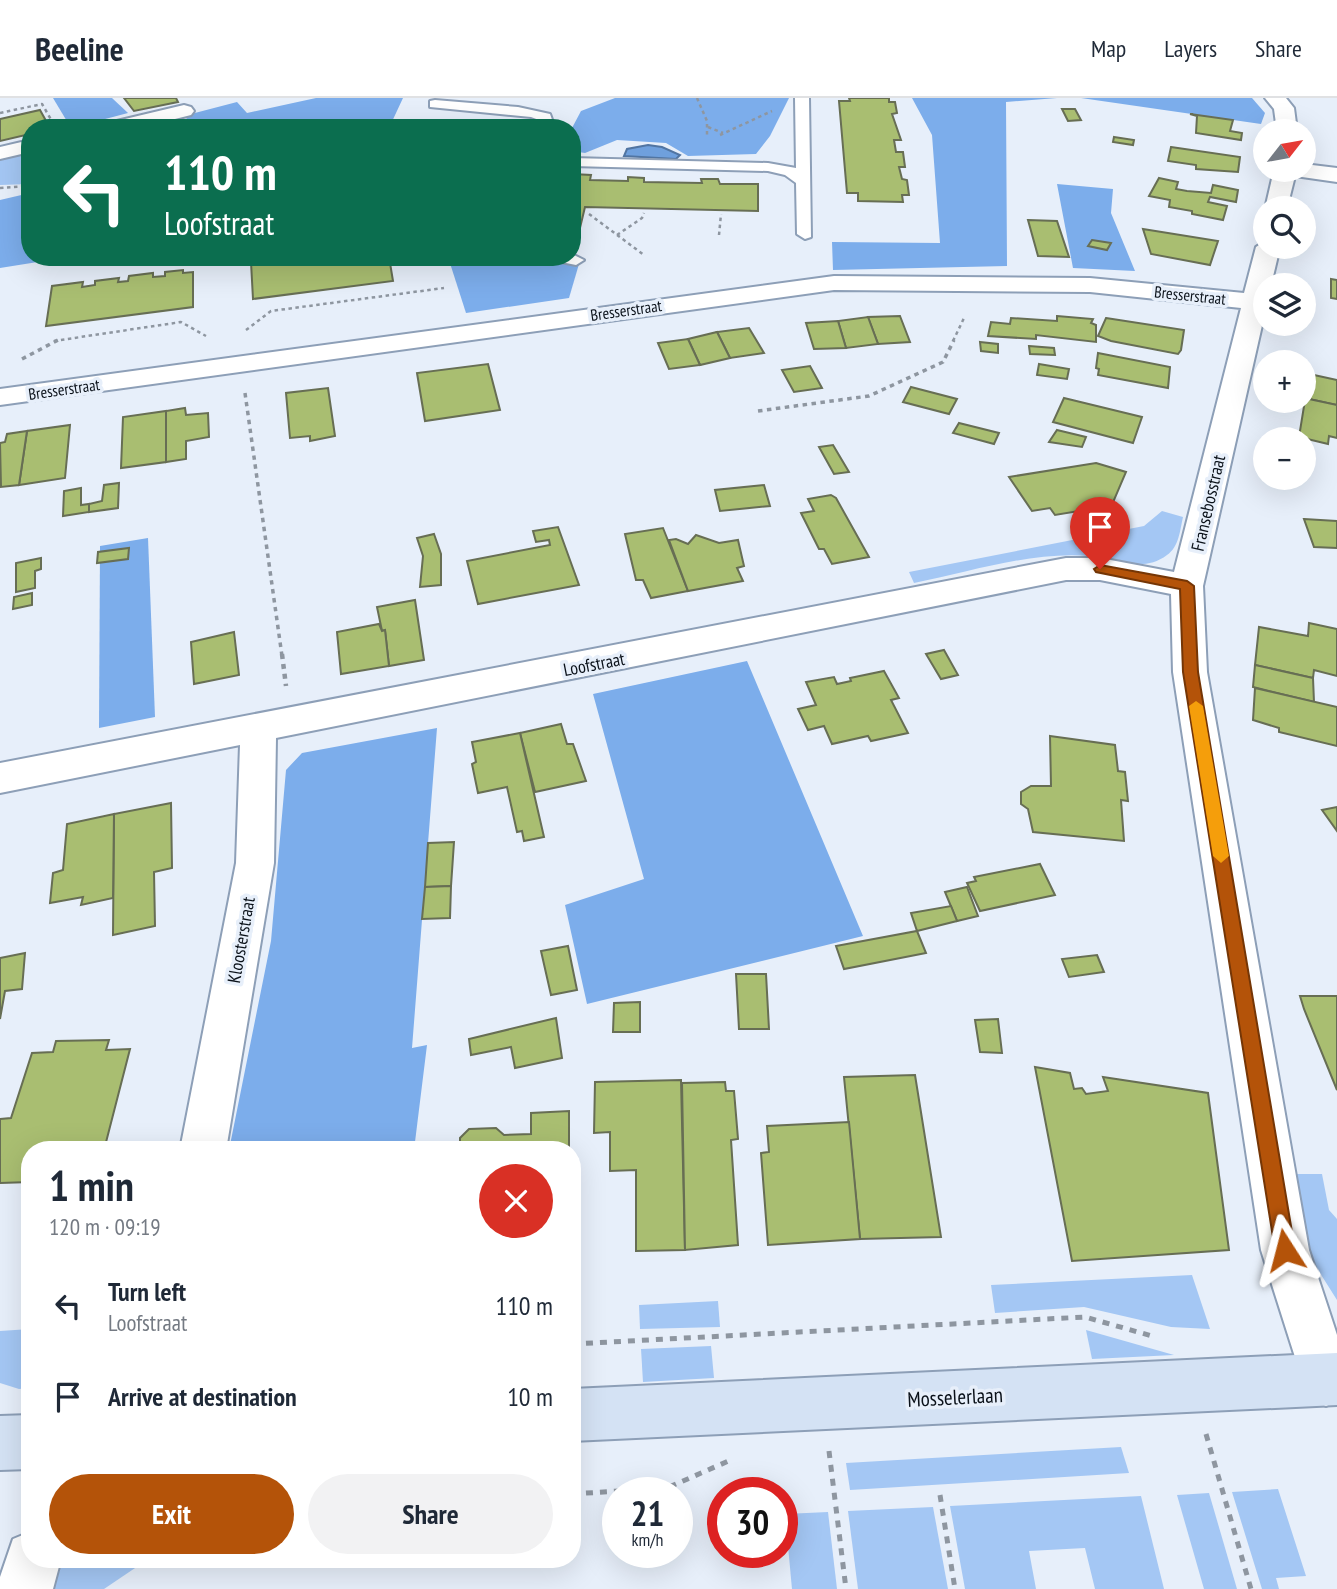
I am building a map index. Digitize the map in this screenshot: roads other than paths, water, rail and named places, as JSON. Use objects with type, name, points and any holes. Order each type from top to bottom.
[{"type":"street","points":[[1275,98],[1284,108],[1285,119]]},
{"type":"street","points":[[150,119],[184,111]]},
{"type":"street","points":[[0,153],[21,148]]},
{"type":"street","points":[[1316,172],[1337,175]]},
{"type":"street","name":"Bresserstraat","points":[[0,397],[834,283],[1090,285],[1253,302]]},
{"type":"street","name":"Fransebosstraat","points":[[1253,310],[1187,586],[1191,672],[1285,1250],[1332,1380]]},
{"type":"street","name":"Loofstraat","points":[[0,778],[1066,569],[1100,569],[1187,586]]},
{"type":"street","name":"Kloosterstraat","points":[[206,1141],[255,863],[258,729]]},
{"type":"street","name":"Mosselerlaan","points":[[581,1415],[1332,1380]]},
{"type":"street","points":[[0,1443],[21,1442]]},
{"type":"street","points":[[25,1589],[31,1568]]},
{"type":"lane","points":[[802,103],[805,234]]},
{"type":"lane","points":[[435,104],[453,109],[530,112],[546,119]]},
{"type":"lane","points":[[581,162],[768,167],[790,171],[804,182]]}]
